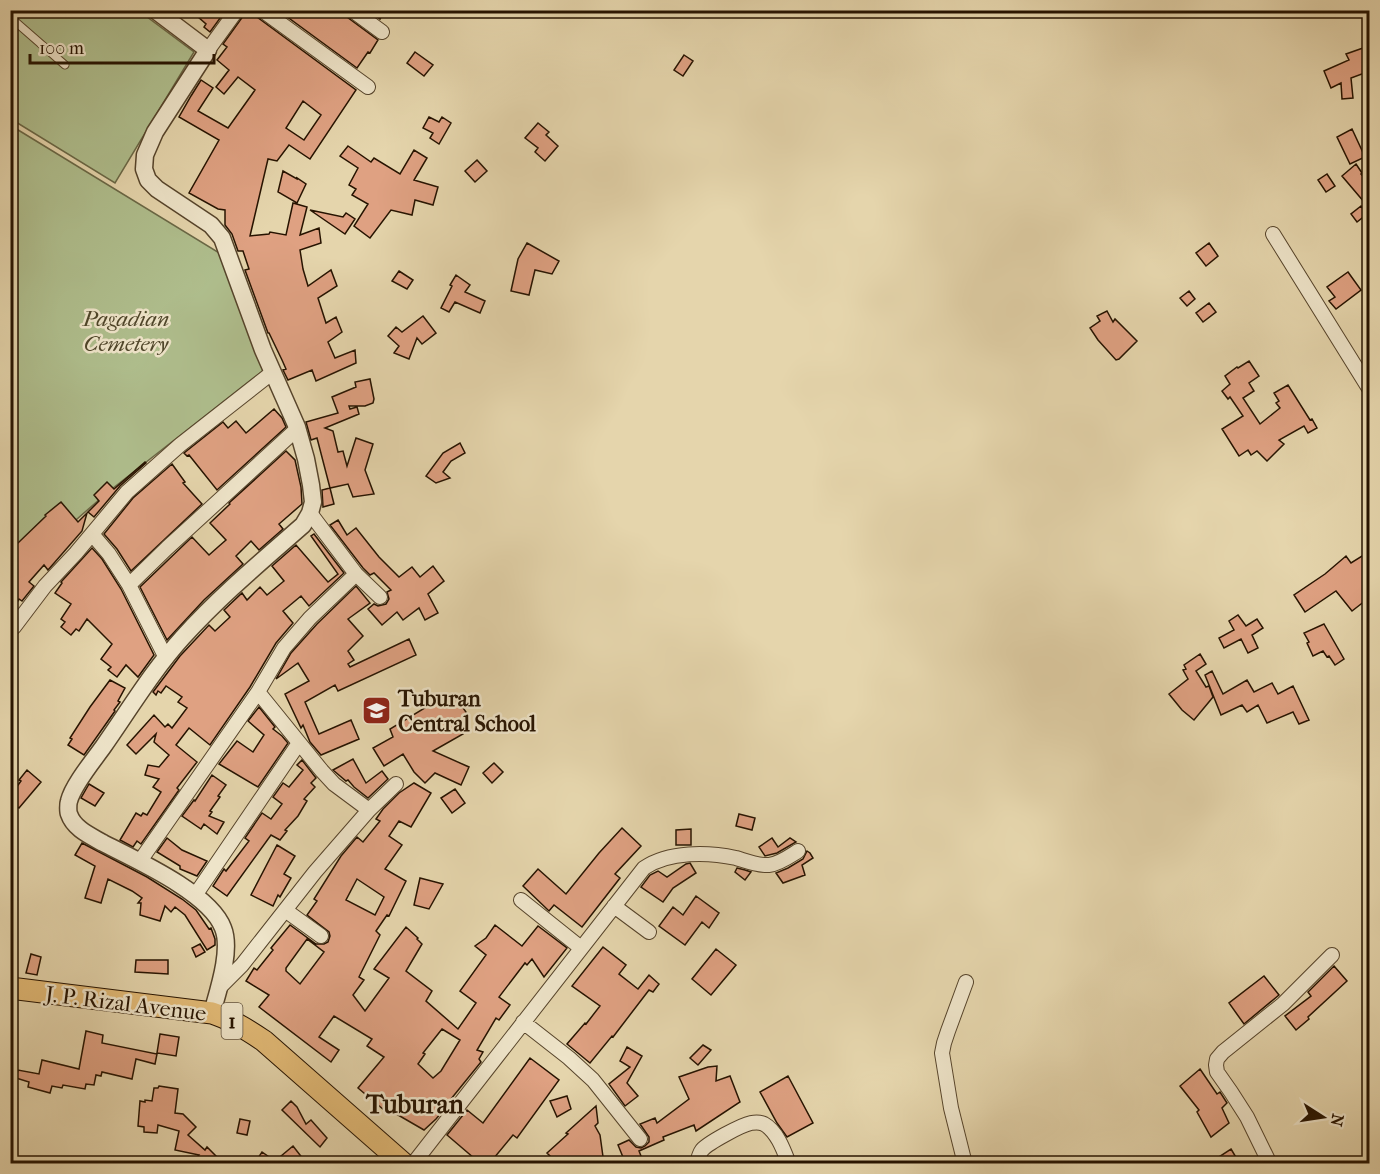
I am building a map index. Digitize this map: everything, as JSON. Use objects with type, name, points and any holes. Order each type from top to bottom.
[{"type":"main road","name":"J. P. Rizal Avenue","points":[[10,988],[221,1016],[264,1041],[404,1164]]},
{"type":"street","points":[[155,10],[208,50]]},
{"type":"street","points":[[212,1013],[220,987],[226,948],[224,929],[216,915],[195,894],[140,861],[85,833],[69,814],[69,801],[81,779],[183,637],[239,581],[303,525],[313,502],[306,459],[297,429],[263,350],[222,238],[211,225],[157,189],[148,180],[144,169],[145,154],[155,132],[237,10]]},
{"type":"street","points":[[262,10],[368,87]]},
{"type":"street","points":[[352,10],[382,32]]},
{"type":"street","points":[[1273,234],[1370,390]]},
{"type":"street","points":[[10,629],[127,492],[180,445],[273,372]]},
{"type":"street","points":[[129,585],[297,429]]},
{"type":"street","points":[[310,513],[356,574],[380,597]]},
{"type":"street","points":[[92,534],[109,554],[129,585],[166,658]]},
{"type":"street","points":[[140,861],[258,692],[284,648],[310,618],[356,574]]},
{"type":"street","points":[[258,692],[334,784],[369,810]]},
{"type":"street","points":[[195,894],[299,743]]},
{"type":"street","points":[[220,987],[242,965],[315,872],[369,810],[396,784]]},
{"type":"street","points":[[413,1164],[644,868],[653,862],[685,855],[718,855],[769,865],[786,859],[798,851]]},
{"type":"street","points":[[521,900],[580,948]]},
{"type":"street","points":[[614,906],[650,932]]},
{"type":"street","points":[[285,910],[321,936]]},
{"type":"street","points":[[1270,1164],[1247,1117],[1217,1072],[1217,1059],[1283,1004],[1332,955]]},
{"type":"street","points":[[965,1164],[951,1108],[942,1053],[945,1036],[966,982]]},
{"type":"street","points":[[523,1022],[593,1080],[640,1139]]},
{"type":"street","points":[[697,1164],[702,1150],[714,1141],[755,1122],[767,1126],[775,1134],[789,1164]]},
{"type":"lane","points":[[10,17],[65,65]]},
{"type":"green space","points":[[10,11],[139,11],[194,52],[115,183],[11,119]]},
{"type":"green space","name":"Pagadian Cemetery","points":[[10,125],[221,254],[265,369],[108,492],[14,574],[10,571]]},
{"type":"building","points":[[190,10],[226,10],[210,32],[204,27],[206,24]]},
{"type":"building","points":[[246,10],[253,10],[257,17],[356,90],[310,159],[289,145],[277,161],[268,159],[250,236],[270,232],[286,235],[293,203],[307,207],[300,235],[319,228],[321,243],[300,250],[303,269],[308,286],[331,270],[337,286],[318,298],[326,323],[336,317],[342,332],[328,342],[335,358],[355,350],[356,363],[316,381],[312,370],[288,380],[283,370],[286,369],[268,333],[245,270],[249,269],[243,251],[238,251],[232,234],[225,225],[225,210],[218,209],[189,193],[219,140],[179,117],[201,80],[213,88],[198,111],[228,128],[255,90],[238,77],[224,94],[216,87],[229,70],[217,60],[227,47],[223,44]],"holes":[[[303,101],[321,115],[304,140],[286,128]]]},
{"type":"building","points":[[284,10],[343,10],[347,17],[378,40],[357,68],[282,13]]},
{"type":"building","points":[[369,10],[385,10],[380,19]]},
{"type":"building","points":[[1363,48],[1370,71],[1351,78],[1353,98],[1342,99],[1341,83],[1331,88],[1324,71],[1349,60],[1346,54]]},
{"type":"building","points":[[415,52],[433,65],[424,76],[407,63]]},
{"type":"building","points":[[684,55],[693,61],[683,76],[674,70]]},
{"type":"building","points":[[429,117],[439,122],[442,117],[451,123],[439,144],[430,138],[433,133],[423,128]]},
{"type":"building","points":[[538,123],[549,132],[546,135],[558,146],[545,161],[535,152],[538,148],[525,138]]},
{"type":"building","points":[[1352,129],[1365,157],[1350,164],[1337,137]]},
{"type":"building","points":[[348,146],[371,162],[374,158],[400,174],[414,150],[427,158],[414,180],[438,187],[433,205],[415,200],[412,215],[391,210],[370,238],[354,226],[368,204],[352,195],[356,189],[349,185],[358,168],[340,156]]},
{"type":"building","points":[[477,160],[487,171],[475,182],[465,171]]},
{"type":"building","points":[[1356,164],[1370,184],[1370,209],[1342,176]]},
{"type":"building","points":[[283,171],[306,184],[297,203],[278,192]]},
{"type":"building","points":[[1327,174],[1335,186],[1326,192],[1318,180]]},
{"type":"building","points":[[1361,206],[1367,214],[1357,222],[1351,214]]},
{"type":"building","points":[[310,210],[343,217],[346,213],[355,219],[345,234]]},
{"type":"building","points":[[527,243],[559,261],[552,274],[535,270],[529,295],[511,291],[518,259]]},
{"type":"building","points":[[1209,243],[1218,256],[1206,266],[1196,253]]},
{"type":"building","points":[[399,271],[413,280],[407,289],[392,281]]},
{"type":"building","points":[[1348,272],[1361,290],[1336,309],[1329,301],[1335,297],[1327,287]]},
{"type":"building","points":[[456,275],[470,285],[465,292],[485,301],[480,313],[455,302],[449,312],[441,308]]},
{"type":"building","points":[[1189,291],[1195,299],[1187,306],[1180,298]]},
{"type":"building","points":[[1209,303],[1216,312],[1203,322],[1196,313]]},
{"type":"building","points":[[1107,311],[1113,322],[1115,319],[1137,341],[1116,360],[1090,328],[1100,321],[1097,316]]},
{"type":"building","points":[[423,316],[436,333],[422,344],[417,338],[409,359],[394,353],[399,346],[388,336],[396,327],[402,332]]},
{"type":"building","points":[[1249,361],[1259,376],[1249,383],[1254,391],[1243,398],[1260,424],[1280,408],[1276,403],[1279,401],[1274,393],[1288,385],[1317,428],[1308,433],[1304,426],[1279,440],[1284,444],[1267,461],[1257,451],[1251,455],[1248,450],[1239,456],[1222,429],[1243,416],[1230,397],[1228,399],[1222,391],[1230,384],[1225,376]]},
{"type":"building","points":[[370,379],[373,403],[365,406],[349,406],[350,409],[357,407],[359,414],[325,428],[333,431],[338,452],[343,451],[347,466],[356,438],[373,444],[365,470],[374,494],[353,497],[348,484],[330,488],[317,438],[311,440],[306,422],[338,413],[332,397],[356,387],[355,382]]},
{"type":"building","points":[[274,409],[286,427],[217,490],[189,455],[184,453],[223,422],[228,428],[236,421],[246,433]]},
{"type":"building","points":[[460,443],[465,453],[451,461],[443,472],[450,478],[436,483],[426,476],[443,453]]},
{"type":"building","points":[[286,451],[295,460],[302,504],[279,524],[283,529],[259,550],[251,541],[236,556],[243,564],[204,600],[167,640],[140,587],[192,537],[209,555],[226,540],[210,523]]},
{"type":"building","points":[[145,462],[120,486],[94,517],[88,512],[99,501],[94,495],[107,482],[114,489]]},
{"type":"building","points":[[172,464],[185,482],[183,483],[202,504],[131,571],[104,534],[133,498]]},
{"type":"building","points":[[330,488],[334,504],[323,507],[322,490]]},
{"type":"building","points":[[61,502],[78,522],[87,513],[82,531],[48,570],[44,565],[29,582],[34,586],[22,601],[19,599],[10,614],[10,534],[18,543]]},
{"type":"building","points":[[338,520],[347,535],[356,528],[379,557],[399,577],[412,567],[420,577],[433,566],[444,581],[428,594],[438,613],[425,620],[419,608],[403,620],[397,612],[382,625],[368,609],[374,604],[378,606],[386,604],[389,599],[387,592],[391,590],[374,573],[370,575],[363,568],[330,525]]},
{"type":"building","points":[[314,534],[344,573],[309,606],[301,596],[283,611],[293,623],[276,643],[250,687],[210,745],[189,728],[176,745],[197,762],[177,788],[179,790],[141,844],[137,841],[133,847],[120,840],[136,813],[141,816],[143,813],[147,815],[161,792],[153,787],[159,779],[145,775],[148,765],[159,767],[169,755],[154,742],[156,734],[136,754],[127,745],[154,715],[165,727],[168,724],[172,728],[187,708],[178,702],[182,697],[166,686],[161,693],[158,691],[156,695],[153,692],[180,656],[209,625],[215,631],[230,617],[224,610],[242,593],[247,600],[260,587],[267,595],[284,581],[272,566],[296,545],[328,582],[338,574],[311,536]]},
{"type":"building","points":[[92,548],[102,559],[121,589],[154,655],[138,677],[126,665],[117,677],[108,670],[111,667],[101,659],[112,644],[87,619],[79,631],[76,629],[71,635],[61,627],[65,622],[61,619],[71,604],[55,593],[61,582]]},
{"type":"building","points":[[1370,551],[1370,597],[1352,611],[1336,591],[1305,612],[1294,595],[1325,574],[1346,556],[1351,563]]},
{"type":"building","points":[[356,586],[370,603],[348,619],[363,636],[348,651],[354,660],[348,664],[350,667],[409,639],[416,655],[338,691],[335,685],[305,702],[319,734],[351,720],[359,739],[321,755],[310,742],[303,725],[301,728],[285,694],[309,681],[298,663],[276,679],[291,653]]},
{"type":"building","points":[[1238,615],[1246,626],[1257,619],[1263,628],[1252,635],[1258,648],[1248,653],[1241,639],[1224,648],[1219,638],[1234,630],[1229,621]]},
{"type":"building","points":[[1324,624],[1344,659],[1335,665],[1323,651],[1313,656],[1304,633]]},
{"type":"building","points":[[1200,654],[1206,664],[1196,671],[1206,687],[1209,686],[1213,697],[1194,720],[1169,694],[1188,679],[1183,670],[1186,669],[1184,665]]},
{"type":"building","points":[[1212,671],[1223,694],[1247,680],[1254,692],[1272,683],[1278,694],[1293,686],[1309,720],[1299,724],[1293,712],[1267,723],[1258,705],[1247,712],[1242,705],[1221,715],[1205,675]]},
{"type":"building","points":[[110,680],[125,688],[115,711],[84,755],[68,745],[72,739],[70,738]]},
{"type":"building","points":[[441,698],[446,706],[457,699],[468,715],[456,722],[463,734],[433,751],[469,767],[461,785],[435,773],[425,783],[414,772],[403,754],[384,766],[373,748],[393,737],[390,729]]},
{"type":"building","points":[[259,707],[275,727],[273,729],[288,743],[258,787],[219,764],[237,741],[253,752],[264,735],[248,721]]},
{"type":"building","points":[[353,759],[366,783],[382,771],[388,779],[368,798],[333,770]]},
{"type":"building","points":[[302,760],[316,778],[311,783],[315,787],[304,799],[307,801],[280,840],[271,835],[227,896],[213,886],[224,869],[226,871],[249,841],[245,838],[262,813],[271,819],[282,804],[273,797],[283,783],[289,787],[303,770],[297,765]]},
{"type":"building","points":[[494,763],[503,772],[492,783],[483,773]]},
{"type":"building","points":[[27,770],[41,782],[19,808],[10,802],[10,796]]},
{"type":"building","points":[[212,775],[226,785],[209,816],[224,822],[217,834],[204,824],[201,829],[182,816]]},
{"type":"building","points":[[414,783],[431,793],[411,827],[399,821],[389,836],[402,845],[385,869],[406,881],[389,916],[387,915],[376,931],[380,935],[359,977],[364,980],[353,995],[365,1011],[389,978],[374,969],[406,927],[422,944],[406,971],[432,991],[426,1001],[458,1029],[476,1003],[460,991],[486,955],[475,946],[486,938],[495,925],[522,946],[538,926],[567,948],[544,977],[532,959],[527,965],[525,963],[499,997],[510,1005],[499,1020],[496,1018],[477,1050],[483,1052],[479,1059],[481,1062],[452,1100],[424,1130],[386,1108],[384,1110],[358,1088],[384,1057],[367,1046],[372,1039],[334,1016],[319,1037],[339,1050],[331,1062],[259,1007],[269,995],[246,981],[254,968],[257,970],[273,950],[271,948],[290,925],[316,944],[328,942],[329,932],[307,915],[317,901],[314,899],[341,856],[357,837],[363,842],[380,821],[376,819],[383,809],[399,793]],"holes":[[[357,879],[384,897],[375,915],[346,900]],[[307,939],[324,952],[300,984],[286,971]],[[442,1029],[460,1040],[441,1071],[433,1078],[418,1064],[425,1054],[423,1053]]]},
{"type":"building","points":[[89,784],[104,793],[95,806],[81,798]]},
{"type":"building","points":[[455,789],[465,803],[452,813],[441,798]]},
{"type":"building","points":[[739,814],[755,818],[752,830],[736,826]]},
{"type":"building","points":[[622,828],[641,846],[615,874],[620,878],[582,927],[554,905],[549,911],[523,886],[538,869],[566,894]]},
{"type":"building","points":[[691,829],[691,845],[676,845],[676,830]]},
{"type":"building","points":[[167,838],[182,850],[207,861],[197,876],[180,869],[180,866],[157,852]]},
{"type":"building","points":[[772,838],[778,847],[790,838],[796,842],[777,853],[765,856],[759,847]]},
{"type":"building","points":[[82,843],[147,877],[182,899],[196,910],[209,929],[211,928],[215,945],[207,950],[185,915],[175,907],[171,912],[165,906],[160,921],[140,915],[141,903],[138,903],[142,898],[108,879],[101,903],[85,898],[95,866],[75,855]]},
{"type":"building","points":[[277,845],[295,856],[284,874],[291,878],[273,906],[251,895]]},
{"type":"building","points":[[807,851],[813,858],[802,865],[805,875],[783,883],[776,873],[803,859]]},
{"type":"building","points":[[690,863],[696,873],[673,888],[663,902],[641,887],[650,875],[658,871],[667,877]]},
{"type":"building","points":[[737,868],[751,872],[745,880],[735,872]]},
{"type":"building","points":[[420,878],[443,884],[429,909],[414,905]]},
{"type":"building","points":[[696,896],[719,913],[709,928],[702,922],[685,945],[659,926],[673,907],[683,915]]},
{"type":"building","points":[[200,944],[205,952],[196,957],[192,948]]},
{"type":"building","points":[[603,947],[626,965],[619,974],[638,989],[649,975],[659,984],[653,992],[649,990],[590,1063],[567,1044],[600,1006],[572,986]]},
{"type":"building","points":[[716,949],[736,965],[711,995],[692,979]]},
{"type":"building","points":[[31,954],[41,957],[37,975],[26,973]]},
{"type":"building","points":[[136,960],[168,960],[168,974],[135,972]]},
{"type":"building","points":[[1334,966],[1347,981],[1296,1030],[1285,1016],[1311,996],[1308,992]]},
{"type":"building","points":[[1264,976],[1279,995],[1244,1024],[1229,1003]]},
{"type":"building","points":[[86,1031],[103,1035],[102,1043],[157,1054],[155,1064],[136,1059],[132,1079],[102,1072],[101,1076],[96,1075],[94,1085],[86,1084],[85,1089],[63,1085],[62,1088],[52,1086],[50,1093],[28,1087],[29,1082],[16,1078],[18,1070],[39,1074],[42,1060],[79,1069]]},
{"type":"building","points":[[160,1034],[179,1037],[176,1056],[157,1053]]},
{"type":"building","points":[[703,1045],[711,1050],[698,1065],[690,1058]]},
{"type":"building","points":[[627,1047],[642,1056],[627,1083],[638,1096],[625,1106],[609,1084],[630,1067],[620,1061]]},
{"type":"building","points":[[530,1058],[559,1080],[517,1138],[513,1135],[489,1164],[481,1164],[447,1135],[467,1110],[483,1123]]},
{"type":"building","points":[[717,1066],[716,1081],[730,1076],[740,1102],[696,1131],[694,1125],[663,1137],[664,1140],[639,1151],[641,1156],[625,1162],[618,1145],[629,1140],[636,1147],[645,1146],[649,1142],[649,1137],[640,1124],[655,1118],[657,1123],[689,1099],[679,1077]]},
{"type":"building","points":[[1200,1069],[1217,1094],[1220,1092],[1227,1103],[1222,1108],[1229,1123],[1211,1137],[1197,1112],[1199,1110],[1180,1086]]},
{"type":"building","points":[[788,1076],[813,1123],[787,1137],[760,1092]]},
{"type":"building","points":[[159,1086],[178,1089],[175,1113],[183,1114],[196,1127],[188,1135],[205,1150],[207,1147],[216,1156],[209,1164],[192,1164],[199,1155],[175,1150],[179,1131],[158,1125],[157,1133],[144,1132],[144,1127],[138,1126],[140,1101],[152,1101],[154,1088]]},
{"type":"building","points":[[567,1096],[571,1109],[557,1117],[550,1101]]},
{"type":"building","points":[[291,1101],[306,1124],[311,1120],[327,1138],[320,1147],[282,1110]]},
{"type":"building","points":[[596,1106],[598,1123],[595,1126],[600,1135],[604,1164],[543,1164],[551,1157],[547,1153]]},
{"type":"building","points":[[240,1119],[250,1121],[247,1135],[237,1133]]},
{"type":"building","points":[[293,1146],[307,1164],[254,1164],[262,1152],[275,1161]]},
{"type":"building","points":[[1231,1149],[1240,1164],[1208,1164]]},
{"type":"place","name":"Tuburan Central School","points":[[377,711]]},
{"type":"district","name":"Tuburan","points":[[415,1104]]}]
